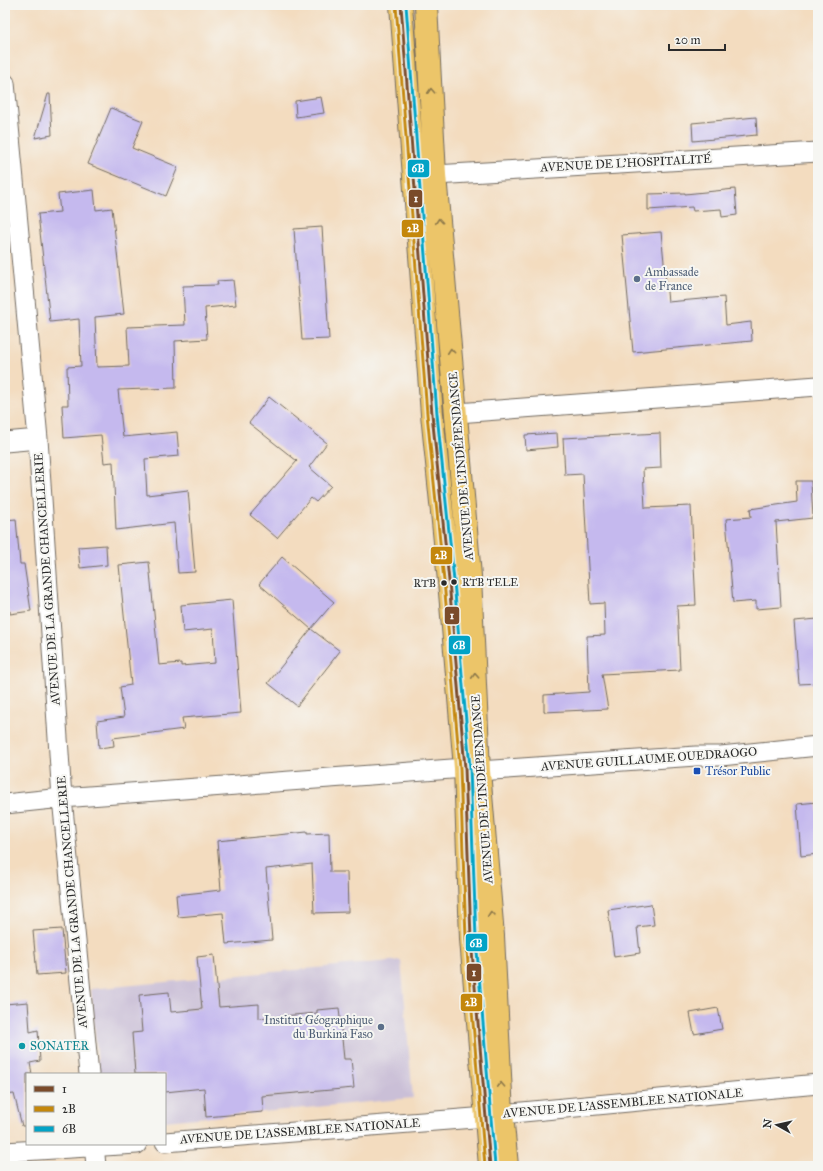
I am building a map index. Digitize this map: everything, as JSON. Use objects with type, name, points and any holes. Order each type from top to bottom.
[{"type":"main road","name":"AVENUE DE L'INDÉPENDANCE","points":[[401,5],[432,414],[448,574],[493,936],[494,1115],[490,1166]]},
{"type":"main road","name":"AVENUE DE L'INDÉPENDANCE","points":[[426,5],[435,175],[457,413],[470,576],[472,769],[471,939],[494,1115],[507,1166]]},
{"type":"main road","points":[[471,939],[493,936]]},
{"type":"street","name":"AVENUE DE LA GRANDE CHANCELLERIE","points":[[5,83],[38,439],[62,798],[89,1073]]},
{"type":"street","name":"AVENUE DE L'HOSPITALITÉ","points":[[435,175],[818,152]]},
{"type":"street","points":[[457,413],[818,386]]},
{"type":"street","points":[[5,442],[38,439]]},
{"type":"street","name":"AVENUE GUILLAUME OUEDRAOGO","points":[[5,804],[62,798],[472,769],[696,756],[721,756],[818,746]]},
{"type":"street","name":"AVENUE DE L'ASSEMBLEE NATIONALE","points":[[166,1142],[494,1115],[818,1084]]},
{"type":"street","points":[[5,1152],[116,1145]]},
{"type":"street","points":[[94,1146],[96,1166]]},
{"type":"shaded area","points":[[401,960],[413,1098],[166,1121],[166,1073],[99,1073],[91,989]]},
{"type":"building","points":[[48,94],[50,94],[52,135],[35,138]]},
{"type":"building","points":[[321,97],[324,113],[296,117],[295,101]]},
{"type":"building","points":[[111,108],[143,121],[132,148],[178,167],[166,196],[88,164]]},
{"type":"building","points":[[756,117],[757,135],[693,141],[692,123]]},
{"type":"building","points":[[735,189],[737,215],[722,217],[721,209],[693,211],[692,207],[648,210],[648,194],[685,194]]},
{"type":"building","points":[[94,190],[96,210],[112,208],[124,314],[95,317],[97,367],[129,366],[127,327],[185,325],[183,286],[218,285],[217,281],[233,280],[236,305],[205,308],[207,339],[175,341],[176,388],[118,390],[123,437],[177,432],[179,456],[145,459],[147,495],[188,490],[195,572],[178,573],[174,523],[116,530],[113,462],[104,463],[101,435],[64,438],[62,405],[68,405],[67,367],[81,366],[79,319],[50,322],[38,214],[60,212],[58,194]]},
{"type":"building","points":[[322,227],[329,339],[302,340],[294,229]]},
{"type":"building","points":[[661,232],[668,302],[724,297],[726,325],[751,322],[752,341],[633,352],[622,235]]},
{"type":"building","points":[[269,397],[327,443],[309,467],[331,486],[316,502],[311,498],[277,538],[250,515],[297,461],[249,423]]},
{"type":"building","points":[[557,433],[558,447],[526,450],[525,435]]},
{"type":"building","points":[[660,433],[661,468],[643,469],[645,508],[691,506],[696,605],[677,606],[680,670],[602,674],[608,709],[544,712],[544,695],[589,692],[587,636],[605,635],[604,603],[590,604],[583,474],[565,475],[563,438]]},
{"type":"building","points":[[796,481],[811,481],[813,518],[776,522],[781,607],[756,609],[756,601],[733,603],[726,519],[751,517],[750,509],[797,502]]},
{"type":"building","points":[[16,519],[20,564],[24,564],[31,611],[10,614],[10,611],[5,612],[5,520]]},
{"type":"building","points":[[106,545],[107,565],[80,568],[78,547]]},
{"type":"building","points":[[282,557],[334,602],[311,629],[259,584]]},
{"type":"building","points":[[149,562],[159,665],[181,663],[181,666],[215,663],[213,629],[183,632],[181,605],[232,600],[241,713],[182,718],[184,729],[113,738],[114,746],[99,748],[97,721],[124,717],[120,687],[131,685],[119,565]]},
{"type":"building","points":[[818,619],[818,683],[799,684],[794,621]]},
{"type":"building","points":[[311,629],[340,651],[297,706],[268,683]]},
{"type":"building","points":[[817,802],[818,854],[801,856],[797,804]]},
{"type":"building","points":[[307,832],[307,834],[329,833],[330,872],[347,872],[348,912],[314,913],[312,864],[266,869],[272,940],[226,944],[223,913],[178,917],[176,895],[221,890],[217,841]]},
{"type":"building","points":[[651,904],[654,925],[637,927],[640,953],[614,957],[608,910]]},
{"type":"building","points":[[62,929],[66,973],[37,975],[33,931]]},
{"type":"building","points":[[214,955],[219,1007],[259,1004],[259,1018],[317,1013],[317,1010],[339,1008],[344,1059],[351,1059],[354,1088],[262,1096],[263,1112],[206,1117],[204,1088],[166,1092],[166,1073],[135,1073],[132,1033],[142,1032],[139,995],[169,992],[171,1012],[202,1009],[197,957]]},
{"type":"building","name":"SONATER","points":[[28,1002],[30,1032],[38,1030],[40,1061],[30,1063],[32,1073],[26,1073],[26,1126],[22,1126],[14,1094],[5,1095],[5,1004]]},
{"type":"building","points":[[718,1008],[722,1029],[694,1034],[690,1013]]},
{"type":"transit line","name":"2B","points":[[396,5],[427,414],[444,581],[460,768],[466,939],[485,1166]]},
{"type":"transit line","name":"1","points":[[401,5],[432,414],[449,581],[465,768],[471,939],[490,1166]]},
{"type":"transit line","name":"6B","points":[[406,5],[437,414],[454,581],[470,768],[476,939],[495,1166]]},
{"type":"place","name":"Ambassade de France","points":[[637,279]]},
{"type":"place","name":"RTB TELE","points":[[454,582]]},
{"type":"place","name":"RTB","points":[[444,583]]},
{"type":"place","name":"Trésor Public","points":[[697,771]]},
{"type":"place","name":"Institut Géographique du Burkina Faso","points":[[381,1027]]},
{"type":"place","name":"SONATER","points":[[22,1046]]}]
